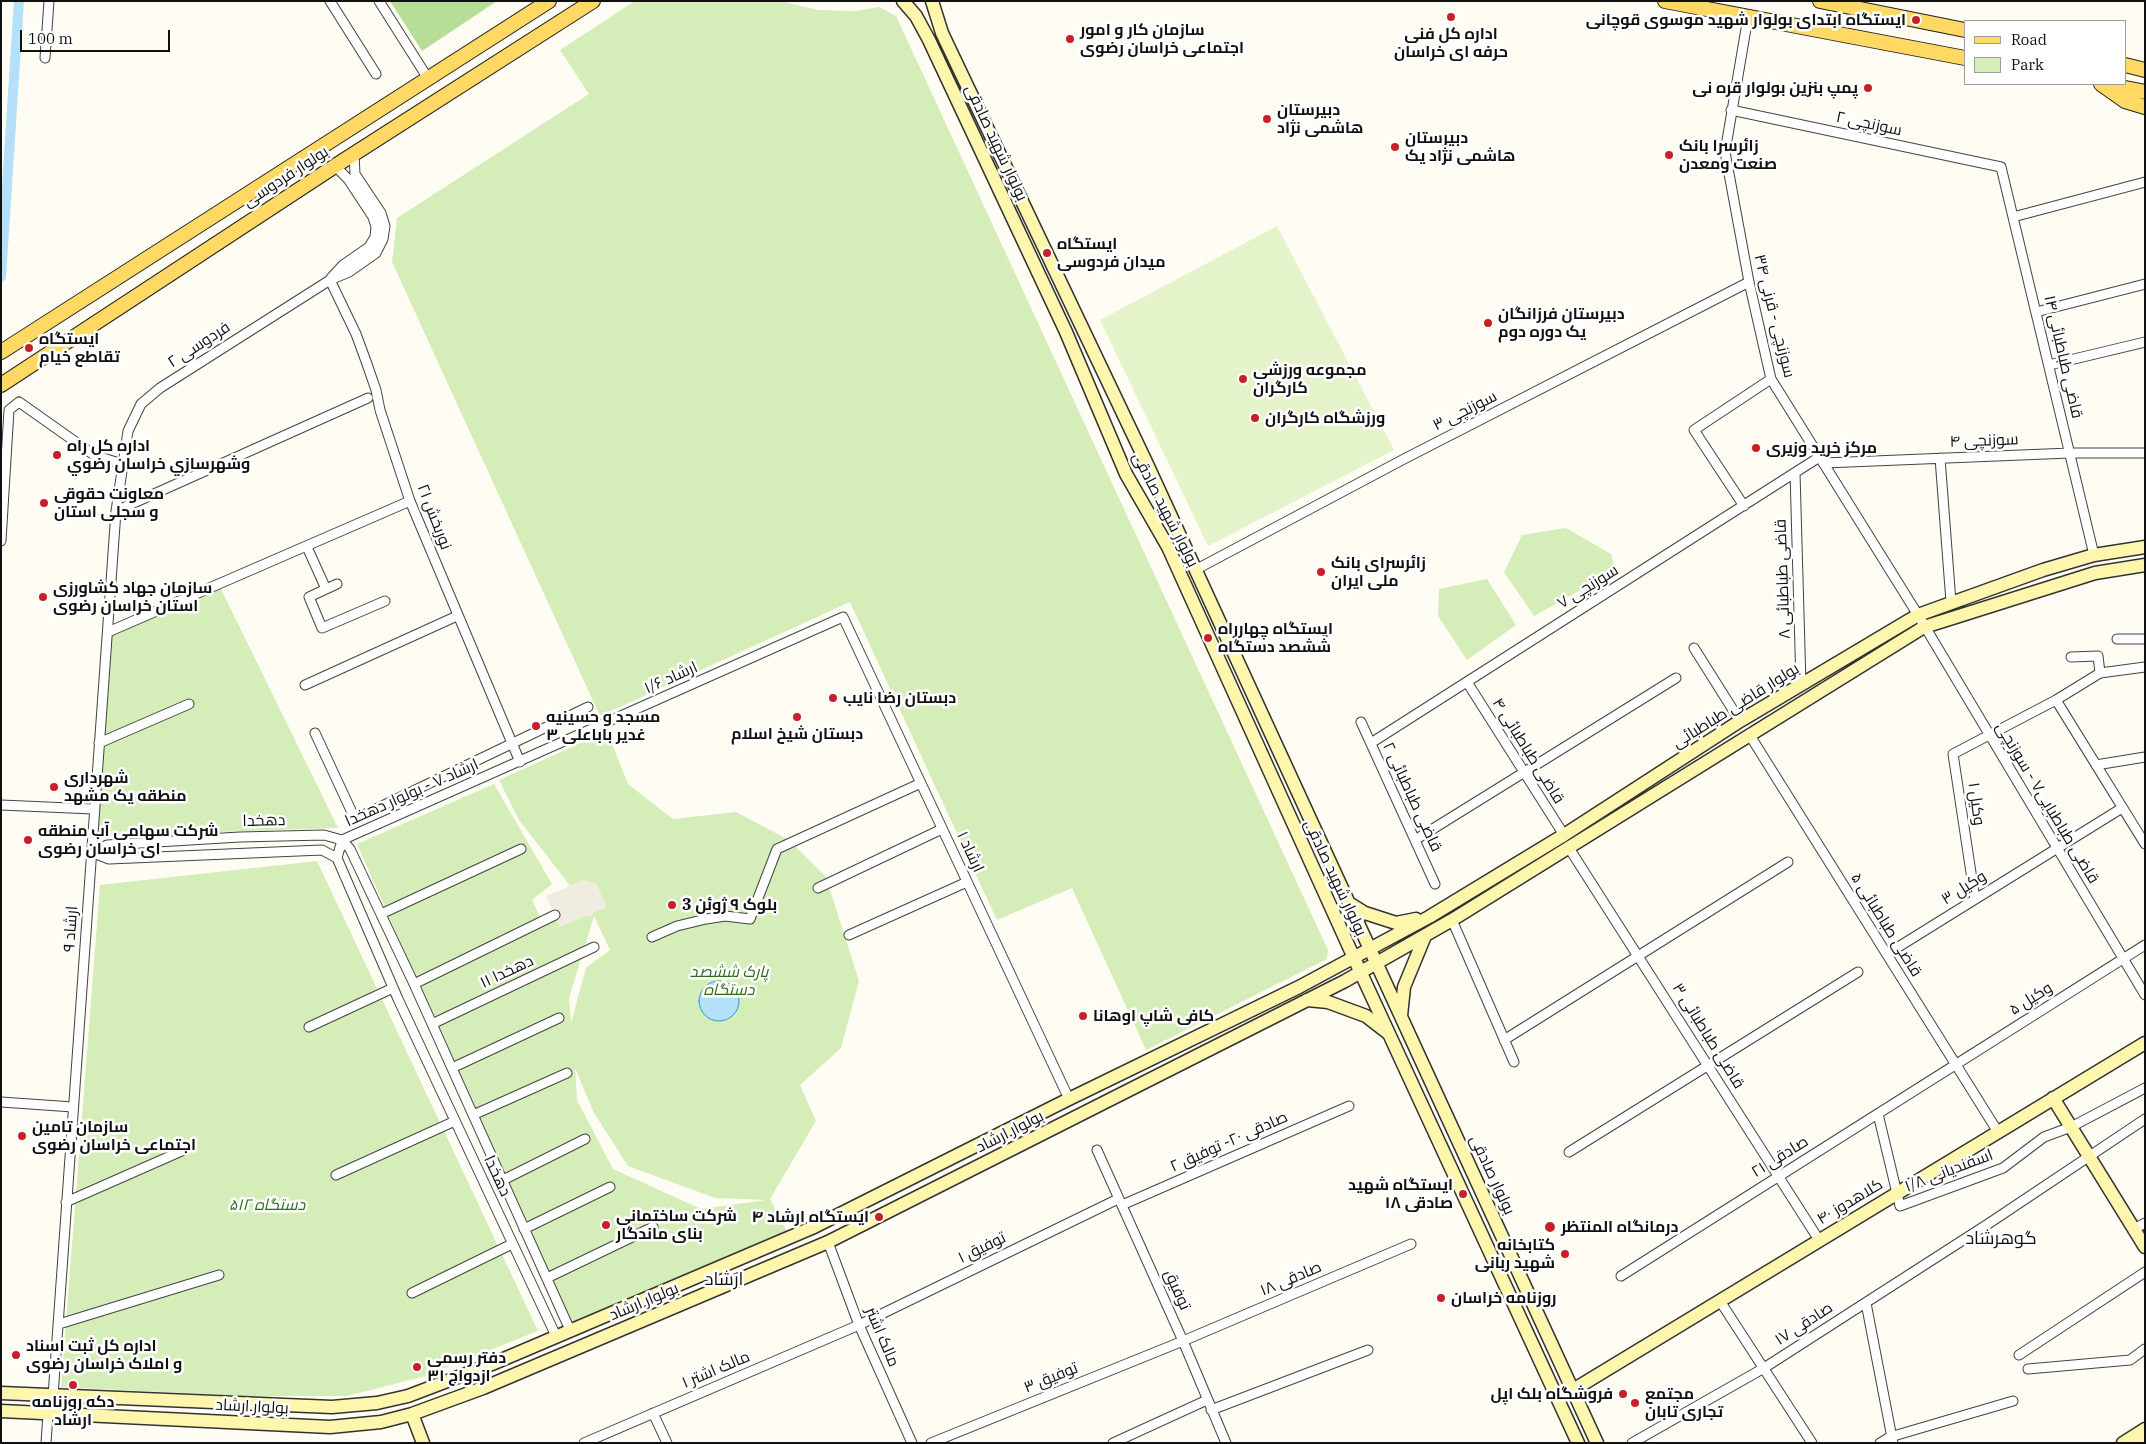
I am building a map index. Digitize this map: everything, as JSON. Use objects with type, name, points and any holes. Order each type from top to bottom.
[{"type":"main road","name":"بولوار فردوسی","points":[[4,349],[429,80],[549,1]]},
{"type":"main road","name":"بولوار فردوسی","points":[[1,385],[335,166],[592,1]]},
{"type":"main road","name":"بولوار شهید صادقی","points":[[932,1],[942,33],[1147,464],[1369,949]]},
{"type":"main road","points":[[1665,1],[1964,58]]},
{"type":"main road","name":"بولوار شهید صادقی","points":[[905,2],[916,16],[929,40],[997,183],[1066,332],[1126,474],[1168,547],[1391,1037]]},
{"type":"main road","points":[[1828,2],[1964,30]]},
{"type":"main road","points":[[2126,65],[2145,70]]},
{"type":"main road","points":[[2102,85],[2125,102],[2145,106]]},
{"type":"main road","points":[[2106,85],[2145,92]]},
{"type":"main road","points":[[1126,474],[1147,464]]},
{"type":"main road","name":"بولوار قاضی طباطبائی","points":[[1354,958],[1429,917],[1564,835],[1740,721],[1918,615],[2043,570],[2094,555],[2145,547]]},
{"type":"main road","name":"بولوار قاضی طباطبائی","points":[[1361,972],[1452,920],[1748,734],[1924,627],[2087,576],[2145,565]]},
{"type":"main road","points":[[1348,902],[1365,913],[1396,923],[1429,917]]},
{"type":"main road","points":[[1401,1016],[1404,987],[1425,936]]},
{"type":"main road","name":"بولوار صادقی","points":[[1369,949],[1597,1443]]},
{"type":"main road","name":"بولوار ارشاد","points":[[1,1394],[332,1407],[377,1403],[408,1396],[492,1364],[814,1227],[1069,1099],[1300,988],[1354,958]]},
{"type":"main road","name":"بولوار ارشاد","points":[[1,1411],[330,1427],[381,1422],[412,1414],[483,1388],[828,1242],[1361,972]]},
{"type":"main road","points":[[1306,1000],[1328,1002],[1366,1016],[1391,1037]]},
{"type":"main road","name":"بولوار صادقی","points":[[1391,1037],[1578,1443]]},
{"type":"main road","name":"کلاهدوز ۴۰","points":[[1573,1390],[2145,1043]]},
{"type":"main road","points":[[2053,1098],[2088,1155],[2139,1226],[2145,1247]]},
{"type":"main road","points":[[684,1282],[690,1300]]},
{"type":"main road","points":[[412,1414],[423,1443]]},
{"type":"main road","points":[[2123,1443],[2145,1429]]},
{"type":"main road","points":[[2141,1443],[2145,1441]]},
{"type":"street","points":[[45,58],[49,1]]},
{"type":"street","points":[[330,1],[376,74]]},
{"type":"street","points":[[379,1],[429,80]]},
{"type":"street","name":"سوزنچی - قرنی ۳۴","points":[[1748,17],[1725,152],[1749,282],[1771,379],[1918,615]]},
{"type":"street","name":"سوزنچی ۲","points":[[1731,110],[2001,167]]},
{"type":"street","name":"فردوسی ۲","points":[[122,464],[128,431],[141,404],[160,388],[330,280],[349,272],[376,253],[383,239],[385,226],[381,213],[355,174],[354,154]]},
{"type":"street","name":"فردوسی ۲","points":[[330,280],[343,265],[369,247],[375,237],[376,227],[373,217],[348,178],[335,166]]},
{"type":"street","name":"قاضی طباطبائی ۱۴","points":[[2001,167],[2094,555]]},
{"type":"street","points":[[2013,217],[2145,182]]},
{"type":"street","name":"نوربخش ۲۱","points":[[330,280],[356,334],[376,390],[380,410],[410,501],[511,744],[515,764]]},
{"type":"street","name":"سوزنچی ۳","points":[[1195,570],[1395,464],[1749,282]]},
{"type":"street","points":[[2036,312],[2145,284]]},
{"type":"street","points":[[2049,365],[2145,342]]},
{"type":"street","points":[[1744,506],[1694,430],[1771,379]]},
{"type":"street","points":[[116,511],[368,398]]},
{"type":"street","points":[[1,542],[9,410],[18,402],[94,455],[122,464]]},
{"type":"street","name":"سوزنچی ۴","points":[[1823,460],[2070,453],[2145,453]]},
{"type":"street","points":[[1940,458],[1951,602]]},
{"type":"street","name":"سوزنچی ۷","points":[[1370,742],[1795,473],[1823,460]]},
{"type":"street","name":"ارشاد ۹","points":[[53,1396],[93,809],[116,511],[122,464]]},
{"type":"street","name":"قاضی طباطبائی ۸","points":[[1795,473],[1801,684]]},
{"type":"street","points":[[108,632],[410,501]]},
{"type":"street","points":[[307,546],[326,589]]},
{"type":"street","points":[[337,584],[309,597],[322,628],[385,602]]},
{"type":"street","name":"قاضی طباطبایی۷ - سوزنچی","points":[[1918,615],[2145,995]]},
{"type":"street","points":[[305,685],[457,616]]},
{"type":"street","name":"ارشاد ۱/۶","points":[[515,764],[843,617]]},
{"type":"street","name":"ارشاد ۱","points":[[843,617],[1069,1099]]},
{"type":"street","points":[[2117,639],[2145,639]]},
{"type":"street","points":[[1694,648],[1740,721]]},
{"type":"street","points":[[2071,657],[2098,656],[2100,673]]},
{"type":"street","points":[[1990,736],[2056,700],[2100,673],[2145,667]]},
{"type":"street","points":[[1415,840],[1676,678]]},
{"type":"street","name":"قاضی طباطبائی ۴","points":[[1467,682],[1564,835]]},
{"type":"street","points":[[2056,700],[2145,844]]},
{"type":"street","points":[[99,743],[189,704]]},
{"type":"street","points":[[315,733],[355,819],[588,707]]},
{"type":"street","name":"قاضی طباطبائی ۲","points":[[1361,722],[1435,884]]},
{"type":"street","name":"قاضی طباطبائی ۵","points":[[1748,734],[1998,1132]]},
{"type":"street","name":"وکيل ۱","points":[[1974,899],[1953,754],[1990,736]]},
{"type":"street","points":[[2096,765],[2145,757]]},
{"type":"street","name":"ارشاد ۷ - بولوار دهخدا","points":[[337,858],[342,840],[515,764]]},
{"type":"street","points":[[652,937],[677,926],[706,919],[725,916],[750,919],[777,849],[921,783]]},
{"type":"street","points":[[1,805],[93,809]]},
{"type":"street","name":"وکيل ۳","points":[[1887,954],[2122,808]]},
{"type":"street","points":[[818,888],[942,829]]},
{"type":"street","name":"دهخدا","points":[[91,852],[107,845],[240,837],[324,835],[342,840],[350,849],[414,984],[570,1330]]},
{"type":"street","name":"قاضی طباطبائی ۳","points":[[1569,848],[1819,1240]]},
{"type":"street","points":[[381,914],[521,849]]},
{"type":"street","name":"دهخدا","points":[[91,852],[109,859],[322,850],[337,858],[393,988],[556,1336]]},
{"type":"street","points":[[1504,1040],[1788,862]]},
{"type":"street","points":[[849,935],[967,882]]},
{"type":"street","points":[[414,984],[555,916]]},
{"type":"street","points":[[1452,920],[1514,1062]]},
{"type":"street","name":"وکيل ۵","points":[[1956,1065],[2145,945]]},
{"type":"street","name":"دهخدا ۱۱","points":[[432,1024],[594,947]]},
{"type":"street","points":[[1569,1152],[1858,972]]},
{"type":"street","points":[[309,1027],[393,988]]},
{"type":"street","points":[[452,1068],[559,1018]]},
{"type":"street","name":"صادقی ۲۱","points":[[1621,1276],[1956,1065]]},
{"type":"street","points":[[473,1115],[567,1072]]},
{"type":"street","points":[[2071,1127],[2145,1088]]},
{"type":"street","points":[[1,1102],[73,1107]]},
{"type":"street","name":"صادقی ۲۰- توفیق ۲","points":[[1120,1202],[1349,1106]]},
{"type":"street","points":[[1878,1114],[1896,1194]]},
{"type":"street","name":"صادقی ۱۷","points":[[1632,1443],[1764,1368],[1988,1224],[2088,1155],[2145,1119]]},
{"type":"street","points":[[336,1175],[455,1121]]},
{"type":"street","name":"اسفندیانی ۱/۸","points":[[1896,1194],[1900,1206],[2002,1168],[2044,1137],[2071,1127]]},
{"type":"street","points":[[503,1180],[585,1139]]},
{"type":"street","points":[[66,1202],[184,1150]]},
{"type":"street","name":"توفیق","points":[[1098,1150],[1226,1443]]},
{"type":"street","points":[[524,1229],[610,1187]]},
{"type":"street","name":"توفیق ۱","points":[[860,1325],[1120,1202]]},
{"type":"street","points":[[547,1278],[653,1228]]},
{"type":"street","name":"مالک اشتر","points":[[828,1242],[860,1325],[912,1443]]},
{"type":"street","points":[[412,1293],[512,1244]]},
{"type":"street","name":"صادقی ۱۸","points":[[1183,1341],[1411,1244]]},
{"type":"street","points":[[2018,1355],[2145,1272]]},
{"type":"street","points":[[59,1324],[219,1275]]},
{"type":"street","points":[[1720,1301],[1812,1443]]},
{"type":"street","points":[[1866,1302],[1892,1440]]},
{"type":"street","name":"مالک اشتر ۱","points":[[584,1443],[860,1325]]},
{"type":"street","name":"توفیق ۳","points":[[931,1443],[1183,1341]]},
{"type":"street","points":[[2028,1369],[2130,1360],[2145,1349]]},
{"type":"street","points":[[1212,1410],[1368,1350]]},
{"type":"street","points":[[1113,1443],[1207,1400]]},
{"type":"street","points":[[1880,1443],[2013,1401]]},
{"type":"street","points":[[654,1413],[666,1443]]},
{"type":"street","points":[[46,1443],[48,1414]]},
{"type":"green space","points":[[390,1],[497,1],[422,51]]},
{"type":"green space","points":[[635,1],[781,1],[818,10],[856,11],[879,7],[896,16],[1328,950],[1327,959],[1146,1050],[1072,888],[997,920],[850,602],[600,716],[392,262],[397,218],[589,94],[560,50]]},
{"type":"green space","name":"مجموعه ورزشی کارگران","points":[[1277,226],[1394,450],[1208,546],[1100,320]]},
{"type":"green space","points":[[1566,528],[1611,554],[1615,571],[1534,616],[1504,572],[1522,535]]},
{"type":"green space","points":[[1487,579],[1516,625],[1467,660],[1438,616],[1439,589]]},
{"type":"green space","points":[[220,587],[338,828],[98,836],[110,635]]},
{"type":"green space","name":"پارک‌ ششصد دستگاه","points":[[607,731],[628,784],[673,819],[736,812],[789,840],[826,877],[859,981],[841,1048],[800,1085],[816,1121],[770,1199],[790,1238],[570,1330],[357,844],[494,784],[552,884],[532,900],[542,921],[593,915],[519,820],[499,780]],"holes":[[[594,916],[610,950],[586,968],[571,1023],[569,998]],[[575,1068],[594,1113],[628,1166],[715,1198],[766,1200],[701,1209],[613,1169],[577,1100]]]},
{"type":"green space","name":"۵۱۲ دستگاه","points":[[317,861],[538,1331],[422,1377],[347,1396],[246,1396],[61,1387],[100,885]]},
{"type":"shaded area","points":[[583,880],[596,883],[607,907],[560,927],[546,896]]},
{"type":"water","points":[[723,981],[730,984],[736,990],[739,1001],[738,1009],[730,1018],[723,1021],[715,1021],[708,1018],[700,1009],[699,997],[702,990],[711,982]]},
{"type":"waterway","points":[[1,277],[19,1]]},
{"type":"place","name":"اداره کل فنی حرفه ای خراسان","points":[[1451,17]]},
{"type":"place","name":"ایستگاه ابتدای بولوار شهید موسوی قوچانی","points":[[1916,20]]},
{"type":"place","name":"سازمان کار و امور اجتماعی خراسان رضوی","points":[[1070,39]]},
{"type":"place","name":"پمپ بنزین بولوار قره نی","points":[[1868,88]]},
{"type":"place","name":"دبیرستان هاشمی نژاد","points":[[1267,119]]},
{"type":"place","name":"دبیرستان هاشمی نژاد یک","points":[[1395,147]]},
{"type":"place","name":"زائرسرا بانک صنعت ومعدن","points":[[1669,155]]},
{"type":"place","name":"ایستگاه میدان فردوسی","points":[[1047,253]]},
{"type":"place","name":"دبیرستان فرزانگان یک دوره دوم","points":[[1488,323]]},
{"type":"place","name":"ایستگاه تقاطع خیام","points":[[29,348]]},
{"type":"place","name":"مجموعه ورزشی کارگران","points":[[1243,379]]},
{"type":"place","name":"ورزشگاه کارگران","points":[[1255,418]]},
{"type":"place","name":"مرکز خرید وزیری","points":[[1756,448]]},
{"type":"place","name":"اداره كل راه وشهرسازي خراسان رضوي","points":[[57,455]]},
{"type":"place","name":"معاونت حقوقی و سجلی استان","points":[[44,503]]},
{"type":"place","name":"زائرسرای بانک ملی ایران","points":[[1321,572]]},
{"type":"place","name":"سازمان جهاد کشاورزی استان خراسان رضوی","points":[[43,597]]},
{"type":"place","name":"ایستگاه چهارراه ششصد دستگاه","points":[[1208,638]]},
{"type":"place","name":"دبستان رضا نایب","points":[[833,698]]},
{"type":"place","name":"دبستان شیخ اسلام","points":[[797,717]]},
{"type":"place","name":"مسجد و حسینیه غدیر باباعلی ۳","points":[[536,726]]},
{"type":"place","name":"شهرداری منطقه یک مشهد","points":[[54,787]]},
{"type":"place","name":"شرکت سهامی آب منطقه ای خراسان رضوی","points":[[28,840]]},
{"type":"place","name":"بلوک ۹ ژوئن 3","points":[[672,905]]},
{"type":"place","name":"کافی شاپ اوهانا","points":[[1083,1016]]},
{"type":"place","name":"سازمان تامین اجتماعی خراسان رضوی","points":[[22,1136]]},
{"type":"place","name":"ایستگاه شهید صادقی ۱۸","points":[[1463,1194]]},
{"type":"place","name":"ایستگاه ارشاد ۴","points":[[879,1217]]},
{"type":"place","name":"شرکت ساختمانی بنای ماندگار","points":[[606,1225]]},
{"type":"place","name":"درمانگاه المنتظر","points":[[1550,1227]]},
{"type":"place","name":"کتابخانه شهید ربانی","points":[[1565,1254]]},
{"type":"place","name":"روزنامه خراسان","points":[[1441,1298]]},
{"type":"place","name":"اداره کل ثبت اسناد و املاک خراسان رضوی","points":[[16,1355]]},
{"type":"place","name":"دفتر رسمی ازدواج ۳۱","points":[[417,1367]]},
{"type":"place","name":"دکه روزنامه ارشاد","points":[[73,1385]]},
{"type":"place","name":"فروشگاه بلک اپل","points":[[1623,1394]]},
{"type":"place","name":"مجتمع تجاری تابان","points":[[1635,1403]]},
{"type":"district","name":"گوهرشاد","points":[[2001,1239]]},
{"type":"district","name":"ارشاد","points":[[724,1280]]}]
